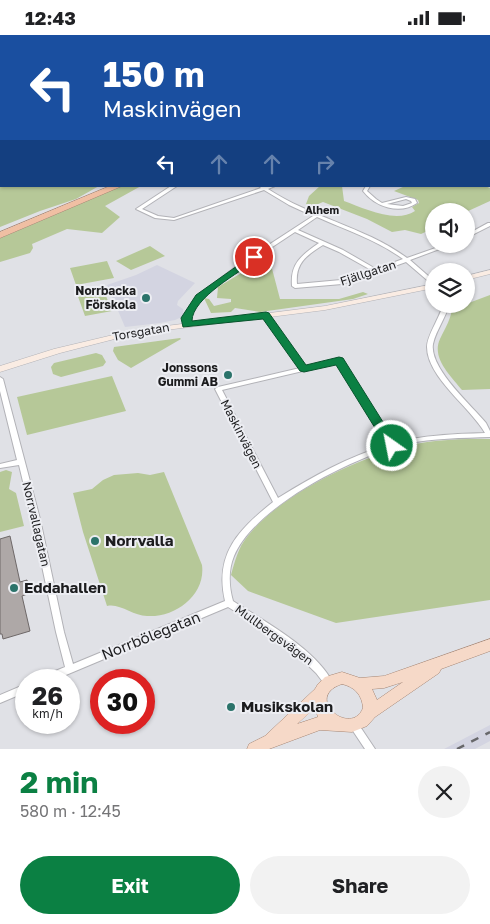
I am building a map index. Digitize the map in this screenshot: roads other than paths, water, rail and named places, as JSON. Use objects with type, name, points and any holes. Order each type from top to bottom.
[{"type":"highway","points":[[0,234],[110,187]]},
{"type":"highway","points":[[0,234],[116,187]]},
{"type":"main road","points":[[475,276],[490,272]]},
{"type":"main road","name":"Torsgatan","points":[[0,369],[57,351],[134,331],[334,306],[425,287]]},
{"type":"main road","points":[[360,685],[384,682],[441,664],[490,645]]},
{"type":"main road","points":[[254,749],[320,723],[354,725],[361,722],[369,713],[441,664]]},
{"type":"main road","points":[[268,742],[337,679],[347,679],[360,685],[369,696],[371,705],[369,713]]},
{"type":"main road","points":[[325,688],[319,702],[324,713],[338,724]]},
{"type":"street","points":[[173,187],[138,209],[158,217],[174,219],[263,188],[289,204],[387,246],[408,261],[425,277]]},
{"type":"street","points":[[367,187],[365,191],[368,196],[383,204],[401,207],[416,203],[406,198],[383,204]]},
{"type":"street","points":[[187,325],[186,318],[189,311],[199,297],[316,216]]},
{"type":"street","points":[[475,232],[490,224]]},
{"type":"street","points":[[294,231],[341,251],[376,271]]},
{"type":"street","name":"Fjällgatan","points":[[323,243],[298,261],[293,277],[295,286],[334,284],[428,253]]},
{"type":"street","points":[[444,313],[430,344],[430,356],[441,374],[481,420],[489,435]]},
{"type":"street","points":[[266,315],[304,369]]},
{"type":"street","name":"Maskinvägen","points":[[277,503],[218,389],[339,361],[392,446]]},
{"type":"street","name":"Norrvallagatan","points":[[0,379],[36,519],[60,632],[70,669]]},
{"type":"street","name":"Mullbergsvägen","points":[[325,688],[319,668],[300,652],[230,603],[225,576],[231,554],[242,535],[259,517],[288,495],[344,464],[407,442],[489,435]]},
{"type":"street","points":[[0,467],[21,462]]},
{"type":"street","name":"Norrbölegatan","points":[[70,669],[230,603]]},
{"type":"street","points":[[0,699],[15,693]]},
{"type":"street","points":[[354,725],[370,749]]},
{"type":"railway","points":[[457,749],[490,732]]},
{"type":"place","name":"Norrbacka Förskola","points":[[146,298]]},
{"type":"place","name":"Jonssons Gummi AB","points":[[228,375]]},
{"type":"place","name":"Norrvalla","points":[[95,541]]},
{"type":"place","name":"Eddahallen","points":[[14,588]]},
{"type":"place","name":"Musikskolan","points":[[231,707]]},
{"type":"district","name":"Alhem","points":[[322,210]]}]
